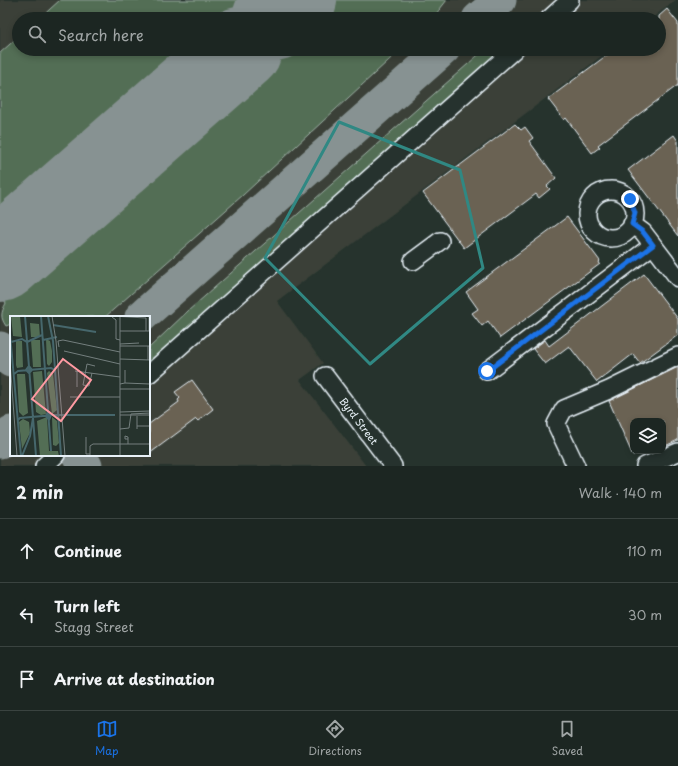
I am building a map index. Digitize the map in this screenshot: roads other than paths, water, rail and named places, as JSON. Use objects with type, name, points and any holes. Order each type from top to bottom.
[{"type":"street","points":[[557,12],[570,0]]},
{"type":"street","points":[[150,373],[507,56]]},
{"type":"street","points":[[632,224],[643,232],[678,278]]},
{"type":"street","points":[[413,260],[440,241]]},
{"type":"street","points":[[487,371],[653,245]]},
{"type":"street","points":[[576,466],[556,424],[564,408],[609,390],[678,356]]},
{"type":"street","name":"Byrd Street","points":[[325,376],[393,466]]},
{"type":"street","points":[[645,466],[678,452]]},
{"type":"street","points":[[44,466],[55,456]]}]
